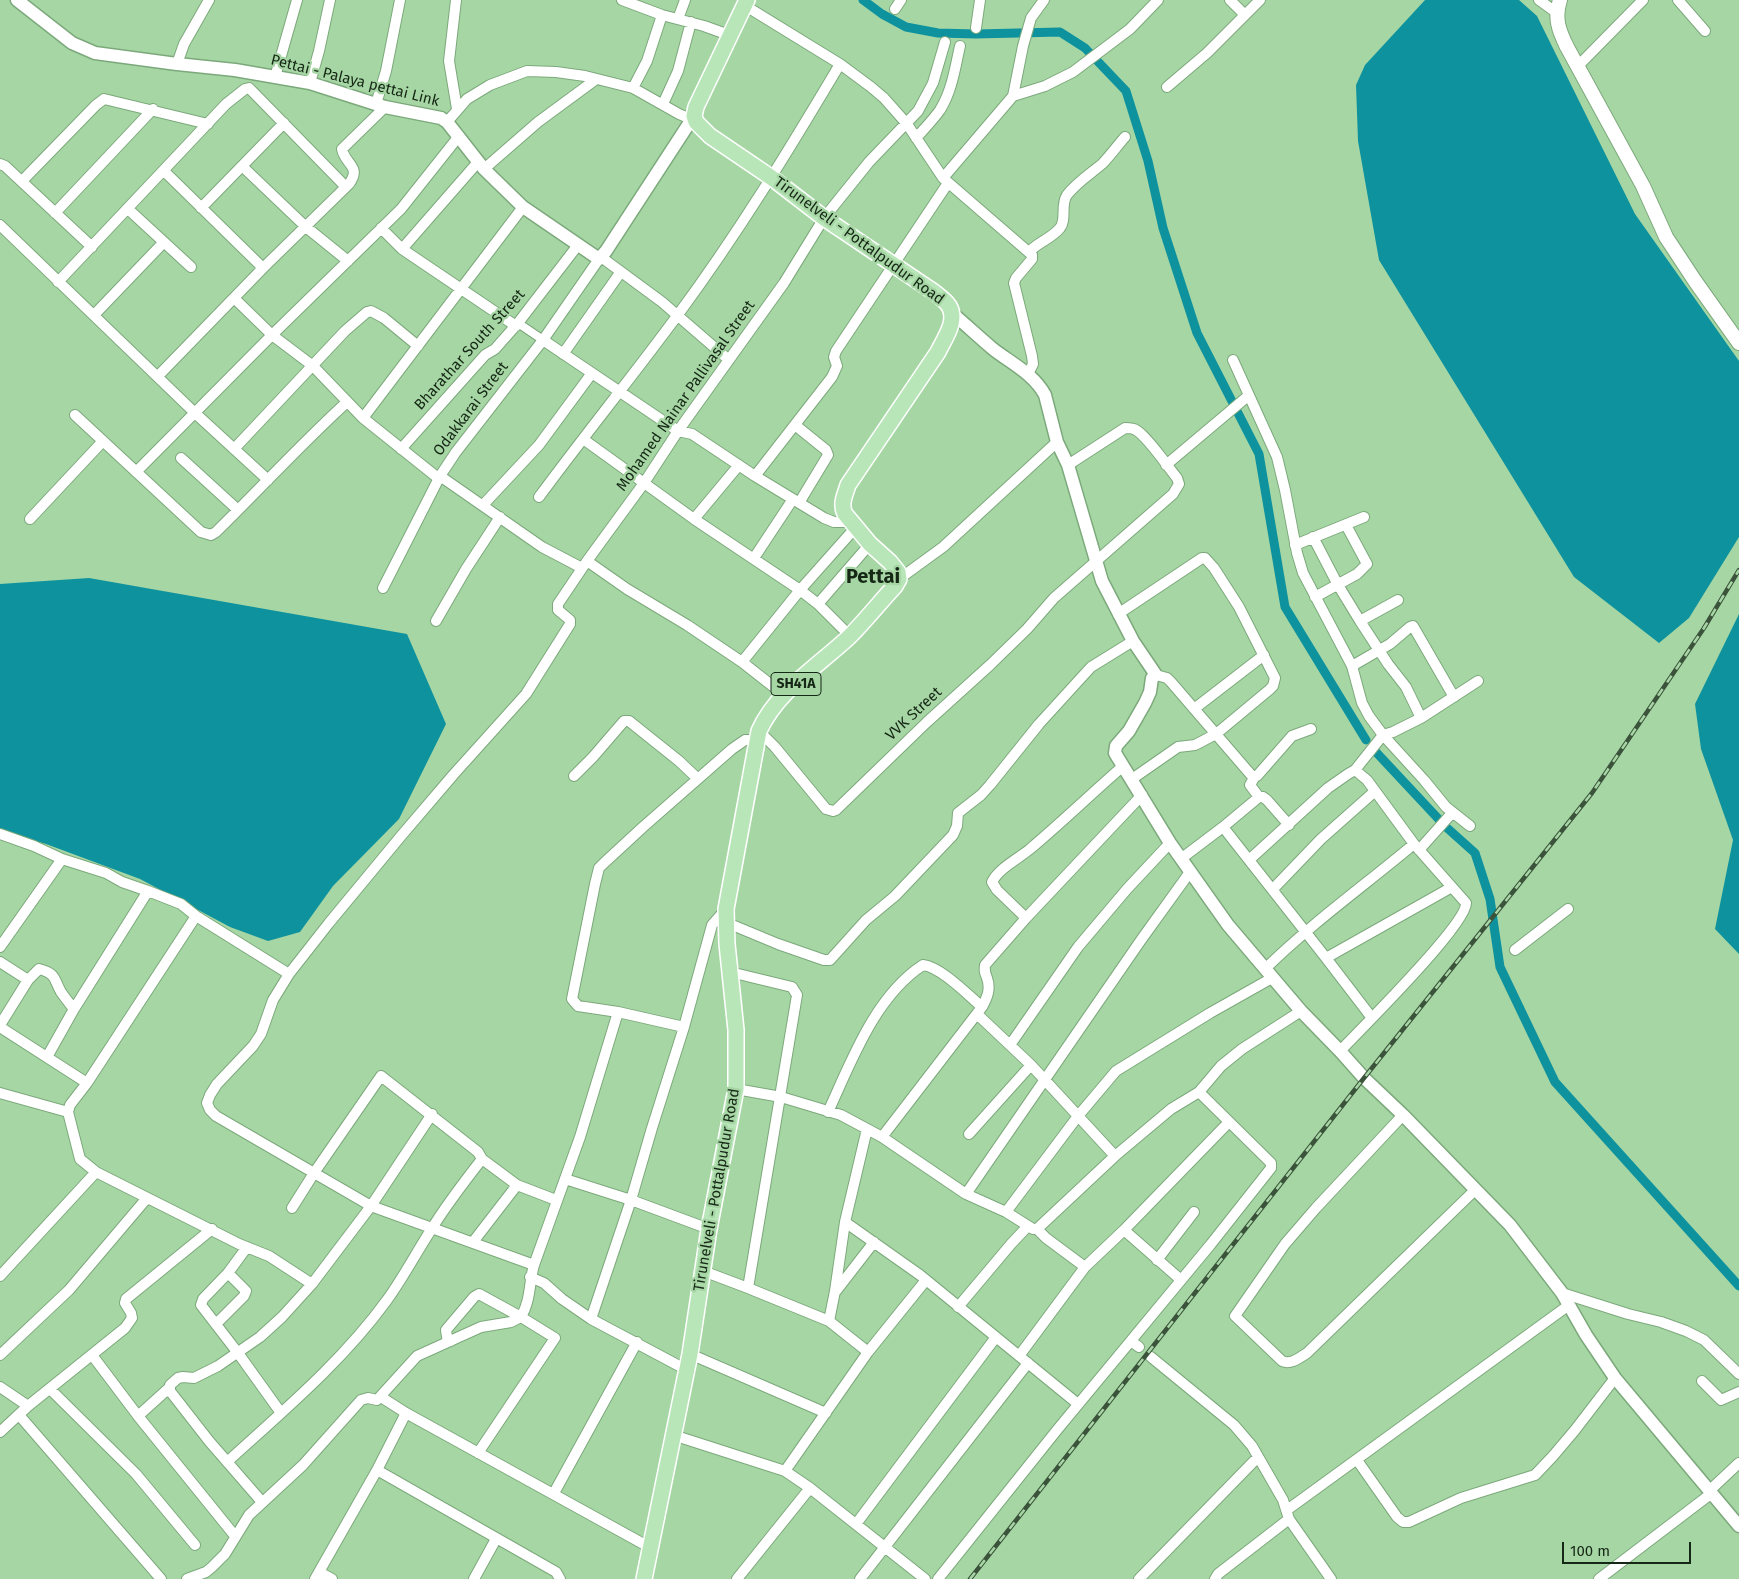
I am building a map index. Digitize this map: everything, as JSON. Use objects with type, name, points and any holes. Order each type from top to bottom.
[{"type":"main road","points":[[695,117],[696,107],[745,2]]},
{"type":"main road","points":[[1558,7],[1561,34],[1643,186],[1666,236],[1739,343]]},
{"type":"main road","name":"Tirunelveli - Pottalpudur Road","points":[[644,1579],[685,1369],[690,1354],[709,1230],[736,1089],[736,1030],[725,916],[759,735],[765,718],[784,695],[850,636],[895,586],[899,579],[898,572],[890,562],[870,544],[843,509],[844,497],[848,485],[938,352],[950,329],[952,313],[948,304],[934,292],[854,236],[824,218],[772,178],[710,136],[701,128],[695,117]]},
{"type":"street","name":"Pettai - Palaya pettai Link","points":[[17,0],[72,43],[86,50],[115,56],[235,70],[275,77],[310,84],[380,106],[435,116],[447,122],[481,165],[523,207],[600,258]]},
{"type":"street","points":[[177,64],[184,44],[209,0]]},
{"type":"street","points":[[275,77],[297,0]]},
{"type":"street","points":[[310,84],[320,51],[330,0]]},
{"type":"street","points":[[158,376],[353,179],[354,168],[342,150],[380,106],[400,0]]},
{"type":"street","points":[[456,0],[449,61],[457,109]]},
{"type":"street","points":[[622,0],[662,15],[691,22],[729,35]]},
{"type":"street","points":[[678,19],[685,0]]},
{"type":"street","points":[[895,9],[901,0]]},
{"type":"street","points":[[976,28],[980,0]]},
{"type":"street","points":[[755,476],[832,377],[837,366],[834,357],[836,351],[894,265],[945,181],[1013,96],[1029,26],[1034,13],[1044,0]]},
{"type":"street","points":[[1013,96],[1056,81],[1085,63],[1130,29],[1158,0]]},
{"type":"street","points":[[1230,0],[1245,15]]},
{"type":"street","points":[[1167,87],[1207,52],[1260,0]]},
{"type":"street","points":[[1539,0],[1558,7]]},
{"type":"street","points":[[1578,66],[1643,0]]},
{"type":"street","points":[[745,2],[857,75],[884,98],[907,124],[945,181],[1032,255],[1032,258],[1014,283],[1032,356],[1032,364],[1028,374]]},
{"type":"street","points":[[1683,2],[1705,31]]},
{"type":"street","points":[[633,88],[647,61],[662,15]]},
{"type":"street","points":[[663,104],[678,71],[691,22]]},
{"type":"street","name":"Mohamed Nainar Pallivasal Street","points":[[289,974],[329,923],[454,774],[520,701],[542,670],[570,624],[570,620],[558,610],[558,604],[784,283],[824,218],[869,162],[918,111],[928,93],[945,42]]},
{"type":"street","points":[[916,138],[936,116],[945,101],[960,46]]},
{"type":"street","points":[[539,497],[678,316],[772,178],[840,64]]},
{"type":"street","points":[[447,122],[467,99],[490,86],[527,71],[586,76],[595,80],[633,88],[683,116],[695,117]]},
{"type":"street","points":[[402,250],[481,165],[595,80]]},
{"type":"street","points":[[58,282],[208,124],[245,88],[248,88],[284,123],[346,187]]},
{"type":"street","points":[[22,181],[104,100],[153,109],[208,124]]},
{"type":"street","points":[[55,212],[153,109]]},
{"type":"street","points":[[695,117],[600,258],[662,302],[729,360]]},
{"type":"street","points":[[201,208],[284,123]]},
{"type":"street","points":[[136,472],[401,209],[459,136]]},
{"type":"street","points":[[1029,252],[1034,246],[1059,230],[1062,224],[1063,204],[1066,196],[1103,162],[1125,138]]},
{"type":"street","points":[[0,164],[6,166],[92,247]]},
{"type":"street","points":[[242,166],[306,227],[348,261]]},
{"type":"street","points":[[164,171],[263,268]]},
{"type":"street","points":[[362,418],[523,207]]},
{"type":"street","points":[[128,209],[191,267]]},
{"type":"street","points":[[0,225],[195,413],[268,480]]},
{"type":"street","points":[[381,228],[402,250],[543,340],[678,431],[692,434],[755,476],[829,521],[854,525]]},
{"type":"street","points":[[94,315],[164,242]]},
{"type":"street","name":"Bharathar South Street","points":[[401,450],[485,356],[495,349],[517,325],[578,244]]},
{"type":"street","name":"Odakkarai Street","points":[[383,588],[439,477],[456,452],[543,340],[600,258]]},
{"type":"street","points":[[563,354],[620,273]]},
{"type":"street","points":[[234,298],[272,335],[312,366],[362,418],[401,450],[542,547],[585,564],[687,625],[742,662],[784,695]]},
{"type":"street","points":[[234,449],[312,366],[367,312],[371,310],[384,318],[418,346]]},
{"type":"street","points":[[952,313],[995,350],[1028,374],[1045,395],[1057,442],[1068,465],[1095,562],[1118,614],[1133,641],[1156,675],[1167,678],[1251,775],[1255,776]]},
{"type":"street","points":[[1233,360],[1277,457],[1286,490],[1295,545],[1303,573],[1352,666],[1362,703],[1383,735],[1450,815],[1470,826]]},
{"type":"street","points":[[483,505],[539,445],[592,373]]},
{"type":"street","points":[[1166,464],[1248,396]]},
{"type":"street","points":[[75,415],[201,532],[211,535],[308,438],[347,402]]},
{"type":"street","points":[[754,558],[828,455],[826,450],[795,425]]},
{"type":"street","name":"VVK Street","points":[[759,735],[775,747],[826,809],[830,811],[836,810],[932,717],[990,665],[1027,629],[1054,598],[1166,501],[1176,490],[1178,484],[1177,478],[1142,435],[1135,429],[1130,428],[1125,428],[1068,465]]},
{"type":"street","points":[[583,439],[694,519],[800,590],[818,604],[850,636]]},
{"type":"street","points":[[30,519],[103,441]]},
{"type":"street","points":[[899,579],[943,547],[1057,442]]},
{"type":"street","points":[[181,458],[238,510]]},
{"type":"street","points":[[694,519],[739,465]]},
{"type":"street","points":[[436,621],[466,569],[500,517]]},
{"type":"street","points":[[1295,545],[1364,517]]},
{"type":"street","points":[[742,662],[854,525]]},
{"type":"street","points":[[1315,597],[1338,585],[1360,571],[1367,564],[1346,525]]},
{"type":"street","points":[[1313,537],[1360,622],[1406,687],[1421,718]]},
{"type":"street","points":[[818,604],[870,544]]},
{"type":"street","points":[[1118,614],[1202,558],[1205,558],[1214,568],[1239,607],[1275,678],[1273,686],[1216,734],[1195,745],[1178,747],[1132,779]]},
{"type":"street","points":[[1360,622],[1398,600]]},
{"type":"street","points":[[1352,666],[1379,651],[1413,626],[1454,697]]},
{"type":"street","points":[[591,1318],[631,1200],[684,1027],[712,925],[725,916],[778,944],[824,960],[830,960],[866,920],[896,896],[947,842],[955,833],[958,813],[981,795],[1039,724],[1091,668],[1133,641]]},
{"type":"street","points":[[1194,709],[1264,655]]},
{"type":"street","points":[[1156,675],[1152,678],[1150,692],[1140,713],[1129,731],[1116,746],[1115,753],[1170,843],[1228,925],[1301,1011],[1364,1078],[1510,1225],[1562,1293],[1586,1335],[1616,1378],[1739,1526]]},
{"type":"street","points":[[1249,860],[1328,788],[1355,770],[1383,735],[1421,718],[1478,681]]},
{"type":"street","points":[[574,776],[624,721],[629,721],[697,778]]},
{"type":"street","points":[[1289,824],[1267,800],[1259,797],[1250,785],[1255,776],[1292,736],[1311,729]]},
{"type":"street","points":[[684,1027],[618,1012],[578,1006],[572,999],[597,874],[599,868],[604,863],[697,778],[740,743],[759,735]]},
{"type":"street","points":[[1026,918],[997,890],[992,882],[993,880],[1122,766]]},
{"type":"street","points":[[1340,1051],[1416,971],[1464,911],[1466,903],[1417,847],[1374,792],[1367,780],[1355,770]]},
{"type":"street","points":[[1273,889],[1321,839],[1374,792]]},
{"type":"street","points":[[882,1137],[980,1011],[989,992],[988,979],[984,970],[985,965],[1026,918],[1142,795]]},
{"type":"street","points":[[1182,858],[1259,797]]},
{"type":"street","points":[[1006,1212],[1078,1116],[1116,1071],[1269,973],[1306,931],[1438,831],[1450,815]]},
{"type":"street","points":[[1223,827],[1372,1018]]},
{"type":"street","points":[[0,834],[34,846],[62,859],[106,873],[122,882],[148,890],[181,904],[196,916],[289,974],[273,1000],[261,1034],[253,1046],[217,1084],[210,1095],[207,1103],[210,1110],[216,1116],[371,1206],[534,1265]]},
{"type":"street","points":[[1010,1045],[1078,947],[1127,889],[1170,843]]},
{"type":"street","points":[[0,947],[62,859]]},
{"type":"street","points":[[966,1194],[1190,872]]},
{"type":"street","points":[[1326,958],[1452,887]]},
{"type":"street","points":[[47,1057],[74,1009],[148,890]]},
{"type":"street","points":[[1515,950],[1568,909]]},
{"type":"street","points":[[196,916],[87,1082],[70,1104],[68,1112],[80,1159],[96,1172],[247,1247],[269,1256],[312,1284]]},
{"type":"street","points":[[0,962],[28,980]]},
{"type":"street","points":[[828,1112],[860,1043],[876,1015],[894,992],[923,965],[929,966],[948,978],[1115,1156]]},
{"type":"street","points":[[74,1009],[61,992],[56,979],[48,972],[39,969],[28,980],[0,1026],[87,1082]]},
{"type":"street","points":[[730,972],[786,985],[795,990],[796,1001],[748,1288]]},
{"type":"street","points":[[958,1307],[1032,1227],[1171,1109],[1199,1092],[1221,1066],[1242,1049],[1301,1011]]},
{"type":"street","points":[[187,1579],[206,1572],[212,1567],[225,1554],[249,1515],[303,1465],[362,1400],[368,1398],[377,1400],[381,1397],[417,1356],[481,1327],[511,1322],[521,1317],[529,1297],[530,1277],[580,1137],[618,1012]]},
{"type":"street","points":[[969,1134],[1030,1065]]},
{"type":"street","points":[[292,1208],[381,1076],[432,1114],[478,1152],[482,1159],[517,1185],[556,1200]]},
{"type":"street","points":[[736,1089],[781,1097],[841,1115],[882,1137],[966,1194],[1006,1212],[1032,1227],[1085,1267]]},
{"type":"street","points":[[938,1579],[1078,1404],[1135,1344],[1181,1280],[1272,1165],[1199,1092]]},
{"type":"street","points":[[0,1093],[68,1112]]},
{"type":"street","points":[[138,1416],[178,1378],[194,1378],[218,1366],[266,1332],[312,1284],[371,1206],[432,1114]]},
{"type":"street","points":[[1402,1115],[1322,1201],[1292,1237],[1235,1316],[1282,1361],[1290,1363],[1295,1361],[1307,1353],[1475,1190]]},
{"type":"street","points":[[1018,1356],[1085,1267],[1124,1230],[1229,1122]]},
{"type":"street","points":[[829,1321],[845,1222],[867,1129]]},
{"type":"street","points":[[227,1462],[303,1394],[360,1334],[387,1301],[432,1228],[482,1159]]},
{"type":"street","points":[[1,1273],[96,1172]]},
{"type":"street","points":[[565,1179],[631,1200],[709,1230]]},
{"type":"street","points":[[473,1242],[517,1185]]},
{"type":"street","points":[[0,1355],[68,1290],[147,1198]]},
{"type":"street","points":[[1157,1260],[1194,1212]]},
{"type":"street","points":[[845,1222],[926,1280],[1078,1404]]},
{"type":"street","points":[[0,1432],[28,1406],[131,1322],[131,1313],[125,1303],[130,1294],[212,1229]]},
{"type":"street","points":[[1124,1230],[1181,1280]]},
{"type":"street","points":[[835,1291],[874,1242]]},
{"type":"street","points":[[247,1247],[201,1305],[281,1413]]},
{"type":"street","points":[[703,1271],[829,1321],[868,1352]]},
{"type":"street","points":[[216,1324],[244,1296],[246,1291],[228,1273]]},
{"type":"street","points":[[530,1277],[544,1283],[562,1299],[591,1318],[685,1369]]},
{"type":"street","points":[[785,1470],[868,1352],[926,1280]]},
{"type":"street","points":[[1562,1293],[1686,1331],[1704,1340],[1739,1374]]},
{"type":"street","points":[[451,1341],[446,1334],[448,1327],[474,1297],[479,1294],[555,1338],[478,1453]]},
{"type":"street","points":[[1215,1579],[1218,1574],[1288,1514],[1357,1460],[1569,1305]]},
{"type":"street","points":[[856,1524],[996,1337]]},
{"type":"street","points":[[554,1493],[637,1342]]},
{"type":"street","points":[[690,1354],[826,1412]]},
{"type":"street","points":[[92,1355],[138,1416],[235,1536]]},
{"type":"street","points":[[1151,1357],[1234,1425],[1258,1457],[1278,1491],[1288,1514],[1331,1579]]},
{"type":"street","points":[[860,1579],[1028,1363]]},
{"type":"street","points":[[1357,1460],[1397,1517],[1403,1522],[1409,1522],[1462,1498],[1535,1475],[1570,1436],[1616,1378]]},
{"type":"street","points":[[1702,1381],[1721,1400],[1739,1392]]},
{"type":"street","points":[[0,1387],[28,1406]]},
{"type":"street","points":[[169,1388],[227,1462],[262,1502]]},
{"type":"street","points":[[50,1389],[136,1474],[195,1545]]},
{"type":"street","points":[[381,1397],[406,1413],[649,1547]]},
{"type":"street","points":[[332,1579],[317,1575],[378,1470],[406,1413]]},
{"type":"street","points":[[19,1415],[161,1579]]},
{"type":"street","points":[[673,1435],[785,1470],[925,1579]]},
{"type":"street","points":[[1140,1579],[1258,1457]]},
{"type":"street","points":[[1599,1579],[1710,1492],[1739,1463]]},
{"type":"street","points":[[378,1470],[556,1572],[560,1579]]},
{"type":"street","points":[[737,1579],[810,1488]]},
{"type":"street","points":[[474,1579],[496,1538]]},
{"type":"water","points":[[1425,0],[1519,0],[1537,16],[1635,214],[1739,361],[1739,537],[1689,618],[1659,643],[1574,577],[1379,260],[1358,141],[1356,85],[1365,65]]},
{"type":"water","points":[[89,578],[407,634],[446,724],[399,819],[333,886],[300,932],[268,941],[230,927],[140,879],[46,844],[0,831],[0,584]]},
{"type":"water","points":[[1739,614],[1739,954],[1715,929],[1733,840],[1701,749],[1695,704]]},
{"type":"waterway","points":[[863,0],[882,14],[906,27],[938,33],[1060,32],[1085,48],[1126,91],[1148,161],[1163,228],[1197,333],[1259,454],[1285,607],[1366,740]]},
{"type":"waterway","points":[[1375,751],[1446,827],[1475,853],[1490,899],[1500,967],[1555,1082],[1739,1286]]},
{"type":"railway","points":[[970,1579],[1364,1078],[1592,793],[1704,628],[1739,570]]},
{"type":"district","name":"Pettai","points":[[873,577]]}]
